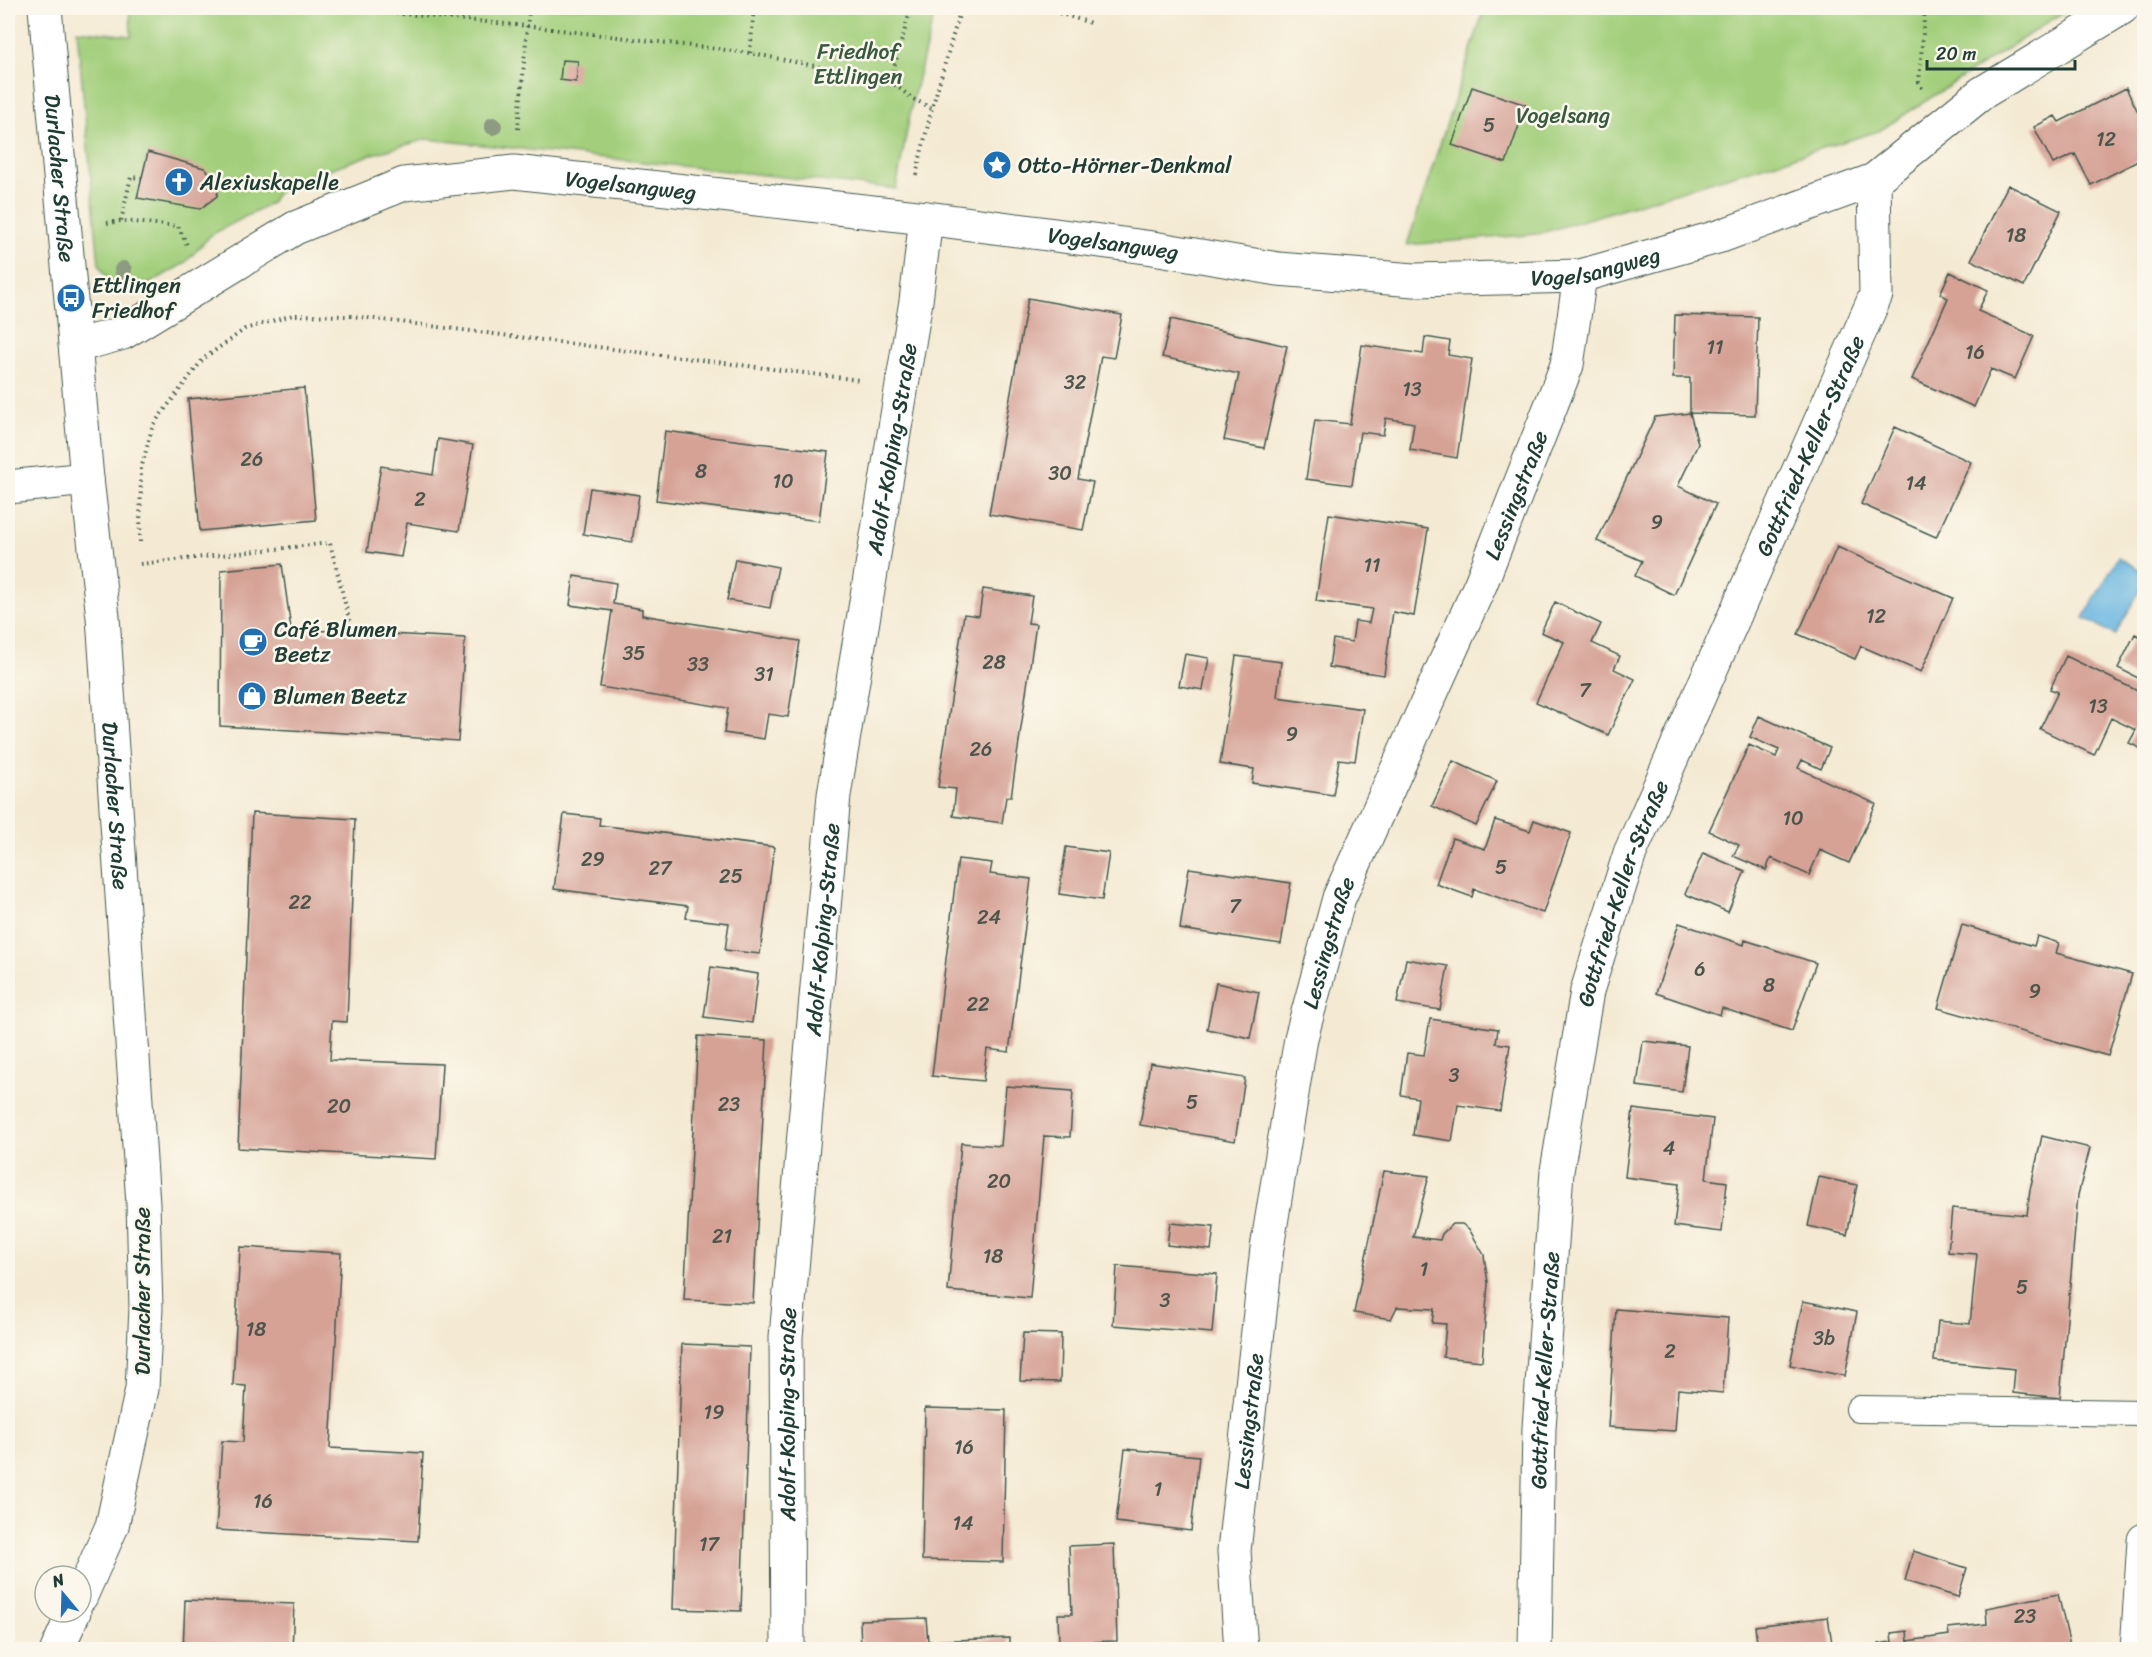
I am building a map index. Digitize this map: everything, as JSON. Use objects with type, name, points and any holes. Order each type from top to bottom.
[{"type":"street","name":"Durlacher Straße","points":[[45,8],[87,479],[104,629],[143,1204],[146,1308],[142,1389],[112,1526],[93,1569]]},
{"type":"street","name":"Vogelsangweg","points":[[76,346],[123,333],[296,228],[404,184],[514,172],[1153,248],[1278,269],[1414,280],[1580,276],[1721,236],[1874,180],[1982,93],[2122,8]]},
{"type":"street","name":"Gottfried-Keller-Straße","points":[[1535,1650],[1539,1428],[1557,1171],[1587,991],[1630,853],[1876,295],[1874,180]]},
{"type":"street","name":"Adolf-Kolping-Straße","points":[[788,1650],[786,1337],[834,795],[916,301],[916,218]]},
{"type":"street","name":"Lessingstraße","points":[[1241,1650],[1234,1551],[1267,1248],[1301,1038],[1339,898],[1481,583],[1567,365],[1580,276]]},
{"type":"street","points":[[8,487],[87,479]]},
{"type":"street","points":[[2137,1650],[2145,1540]]},
{"type":"street","points":[[57,1650],[69,1624]]},
{"type":"lane","points":[[1859,1409],[2145,1413]]},
{"type":"path","points":[[342,8],[527,26],[750,53],[890,81],[914,99],[932,108]]},
{"type":"path","points":[[514,172],[529,8]]},
{"type":"path","points":[[750,53],[754,8]]},
{"type":"path","points":[[890,81],[911,8]]},
{"type":"path","points":[[916,218],[932,108],[961,8]]},
{"type":"path","points":[[1041,8],[1091,23]]},
{"type":"path","points":[[1924,8],[1919,82],[1941,126]]},
{"type":"path","points":[[121,221],[131,177],[142,178]]},
{"type":"path","points":[[106,223],[121,221],[178,226],[205,282]]},
{"type":"path","points":[[141,574],[141,469],[153,425],[203,359],[245,328],[293,315],[351,316],[902,386]]},
{"type":"path","points":[[140,564],[330,543],[352,631]]},
{"type":"green space","name":"Friedhof Ettlingen","points":[[130,8],[936,8],[913,98],[896,189],[427,139],[373,154],[309,176],[277,193],[271,203],[211,235],[185,263],[147,285],[124,293],[108,281],[99,264],[77,30],[131,36]]},
{"type":"green space","name":"Vogelsang","points":[[1451,8],[2070,8],[1879,131],[1538,234],[1407,245],[1483,13]]},
{"type":"water","points":[[2118,557],[2144,572],[2144,583],[2115,635],[2084,618]]},
{"type":"building","points":[[562,60],[578,61],[576,82],[560,80]]},
{"type":"building","points":[[1472,87],[1526,105],[1506,163],[1452,145]]},
{"type":"building","points":[[2126,88],[2144,124],[2144,158],[2091,185],[2075,154],[2053,164],[2034,127],[2055,116],[2059,122]]},
{"type":"building","name":"Alexiuskapelle","points":[[148,152],[204,168],[219,186],[217,196],[200,209],[137,198]]},
{"type":"building","points":[[2008,185],[2061,211],[2024,286],[1971,260]]},
{"type":"building","points":[[1950,272],[1988,290],[1978,311],[2034,336],[2015,379],[1991,369],[1974,407],[1912,379],[1948,298],[1940,294]]},
{"type":"building","points":[[1028,298],[1122,315],[1114,358],[1101,356],[1078,479],[1093,482],[1083,530],[989,514]]},
{"type":"building","points":[[1675,315],[1758,317],[1755,415],[1690,413],[1690,378],[1673,378]]},
{"type":"building","points":[[1171,319],[1287,346],[1264,448],[1224,440],[1239,374],[1162,357]]},
{"type":"building","points":[[1425,337],[1450,341],[1448,355],[1472,359],[1457,458],[1410,450],[1414,423],[1386,418],[1383,435],[1360,432],[1352,485],[1306,479],[1315,420],[1350,424],[1362,345],[1423,354]]},
{"type":"building","points":[[304,388],[316,520],[200,531],[188,399]]},
{"type":"building","points":[[1690,413],[1698,444],[1678,486],[1716,504],[1674,595],[1635,576],[1642,561],[1597,541],[1655,417]]},
{"type":"building","points":[[1895,427],[1971,462],[1936,537],[1861,504]]},
{"type":"building","points":[[665,431],[828,452],[819,521],[656,500]]},
{"type":"building","points":[[438,439],[473,445],[459,531],[407,523],[401,557],[367,552],[381,466],[433,475]]},
{"type":"building","points":[[590,488],[639,495],[632,542],[583,534]]},
{"type":"building","points":[[1329,514],[1428,529],[1414,616],[1393,612],[1384,675],[1329,667],[1333,639],[1352,642],[1355,621],[1369,623],[1372,609],[1316,601]]},
{"type":"building","points":[[1837,547],[1953,598],[1921,672],[1861,646],[1855,659],[1798,634]]},
{"type":"building","points":[[735,559],[778,567],[770,608],[727,600]]},
{"type":"building","points":[[282,564],[291,629],[465,638],[458,741],[220,726],[221,570]]},
{"type":"building","points":[[574,576],[616,583],[613,604],[642,609],[642,615],[800,641],[788,717],[768,714],[764,739],[724,733],[728,708],[600,687],[612,611],[570,605]]},
{"type":"building","points":[[983,589],[1032,596],[1028,623],[1036,624],[1011,797],[1006,797],[1002,823],[953,816],[956,789],[938,787],[964,614],[979,616]]},
{"type":"building","points":[[1555,602],[1601,624],[1592,643],[1620,656],[1614,669],[1635,679],[1608,735],[1536,702],[1564,642],[1541,632]]},
{"type":"building","points":[[2135,634],[2144,639],[2144,681],[2118,668]]},
{"type":"building","points":[[1185,654],[1209,658],[1203,690],[1179,686]]},
{"type":"building","points":[[1236,656],[1281,662],[1277,697],[1363,709],[1355,761],[1339,759],[1333,795],[1252,783],[1254,769],[1220,764]]},
{"type":"building","points":[[2066,656],[2144,694],[2144,750],[2129,743],[2136,730],[2111,718],[2094,755],[2040,729],[2058,692],[2050,689]]},
{"type":"building","points":[[1759,716],[1830,748],[1821,769],[1802,760],[1798,768],[1876,804],[1849,863],[1820,850],[1809,875],[1771,858],[1766,870],[1733,856],[1739,845],[1709,831],[1749,745],[1776,757],[1779,750],[1750,737]]},
{"type":"building","points":[[1453,761],[1497,781],[1476,826],[1432,806]]},
{"type":"building","points":[[252,813],[355,819],[347,1022],[332,1021],[330,1060],[442,1064],[436,1159],[238,1148]]},
{"type":"building","points":[[564,814],[600,818],[599,825],[774,847],[760,954],[725,950],[729,923],[686,918],[688,906],[554,889]]},
{"type":"building","points":[[1495,820],[1530,831],[1534,820],[1571,833],[1543,913],[1474,889],[1472,897],[1436,884],[1452,838],[1485,849]]},
{"type":"building","points":[[1066,847],[1109,853],[1102,900],[1059,894]]},
{"type":"building","points":[[1703,853],[1745,871],[1728,912],[1685,894]]},
{"type":"building","points":[[958,859],[992,863],[990,874],[1031,879],[1009,1052],[987,1049],[983,1081],[932,1076]]},
{"type":"building","points":[[1189,868],[1291,883],[1281,944],[1180,929]]},
{"type":"building","points":[[1679,923],[1744,945],[1745,940],[1816,963],[1792,1031],[1722,1008],[1720,1015],[1656,993]]},
{"type":"building","points":[[1962,925],[2034,946],[2037,936],[2059,943],[2056,953],[2132,974],[2108,1056],[1938,1008]]},
{"type":"building","points":[[1406,959],[1448,966],[1440,1010],[1397,1003]]},
{"type":"building","points":[[711,967],[758,974],[752,1023],[704,1017]]},
{"type":"building","points":[[1216,983],[1259,992],[1250,1038],[1207,1029]]},
{"type":"building","points":[[1430,1019],[1498,1029],[1496,1043],[1510,1045],[1500,1111],[1458,1105],[1452,1141],[1413,1135],[1418,1098],[1401,1095],[1407,1053],[1424,1055]]},
{"type":"building","points":[[698,1036],[767,1040],[753,1303],[684,1300]]},
{"type":"building","points":[[1643,1041],[1688,1046],[1682,1092],[1637,1086]]},
{"type":"building","points":[[1150,1063],[1245,1078],[1235,1141],[1140,1125]]},
{"type":"building","points":[[1006,1086],[1073,1091],[1070,1137],[1044,1136],[1030,1298],[948,1291],[961,1143],[1001,1146]]},
{"type":"building","points":[[1633,1109],[1713,1119],[1706,1179],[1727,1182],[1722,1232],[1674,1226],[1679,1184],[1625,1177]]},
{"type":"building","points":[[2042,1136],[2090,1148],[2078,1195],[2060,1398],[2013,1393],[2015,1369],[1934,1361],[1938,1321],[1970,1324],[1977,1254],[1948,1252],[1952,1208],[2027,1215]]},
{"type":"building","points":[[1384,1171],[1429,1176],[1413,1237],[1440,1240],[1442,1234],[1452,1224],[1462,1224],[1469,1229],[1484,1255],[1488,1283],[1482,1361],[1443,1357],[1446,1324],[1432,1323],[1434,1309],[1397,1307],[1391,1319],[1354,1313]]},
{"type":"building","points":[[1819,1177],[1857,1185],[1847,1235],[1808,1226]]},
{"type":"building","points":[[1170,1223],[1214,1227],[1211,1250],[1167,1245]]},
{"type":"building","points":[[240,1247],[341,1253],[330,1448],[423,1453],[418,1541],[216,1530],[222,1441],[243,1442],[246,1386],[233,1385]]},
{"type":"building","points":[[1117,1266],[1217,1274],[1212,1333],[1113,1325]]},
{"type":"building","points":[[1803,1301],[1857,1312],[1845,1376],[1790,1365]]},
{"type":"building","points":[[1616,1309],[1728,1318],[1723,1393],[1678,1389],[1675,1431],[1608,1427]]},
{"type":"building","points":[[1023,1333],[1061,1334],[1060,1382],[1020,1381]]},
{"type":"building","points":[[682,1344],[750,1347],[741,1611],[673,1609]]},
{"type":"building","points":[[925,1408],[1006,1410],[1003,1562],[922,1560]]},
{"type":"building","points":[[1125,1449],[1199,1456],[1191,1531],[1116,1522]]},
{"type":"building","points":[[1114,1544],[1117,1641],[1059,1643],[1058,1614],[1072,1614],[1069,1546]]},
{"type":"building","points":[[1913,1551],[1967,1568],[1958,1597],[1905,1581]]},
{"type":"building","points":[[2058,1594],[2071,1650],[1880,1650],[1879,1644],[1892,1642],[1891,1633],[1907,1631],[1908,1641],[1949,1635],[1948,1628],[1987,1624],[1986,1608]]},
{"type":"building","points":[[185,1600],[294,1604],[292,1650],[183,1650]]},
{"type":"building","points":[[1828,1617],[1833,1650],[1758,1650],[1755,1626]]},
{"type":"building","points":[[926,1618],[928,1641],[1009,1638],[1009,1650],[861,1650],[860,1620]]},
{"type":"place","name":"Otto-Hörner-Denkmal","points":[[997,165]]},
{"type":"place","name":"Alexiuskapelle","points":[[179,182]]},
{"type":"place","name":"Ettlingen Friedhof","points":[[71,298]]},
{"type":"place","name":"Café Blumen Beetz","points":[[253,642]]},
{"type":"place","name":"Blumen Beetz","points":[[252,696]]}]
